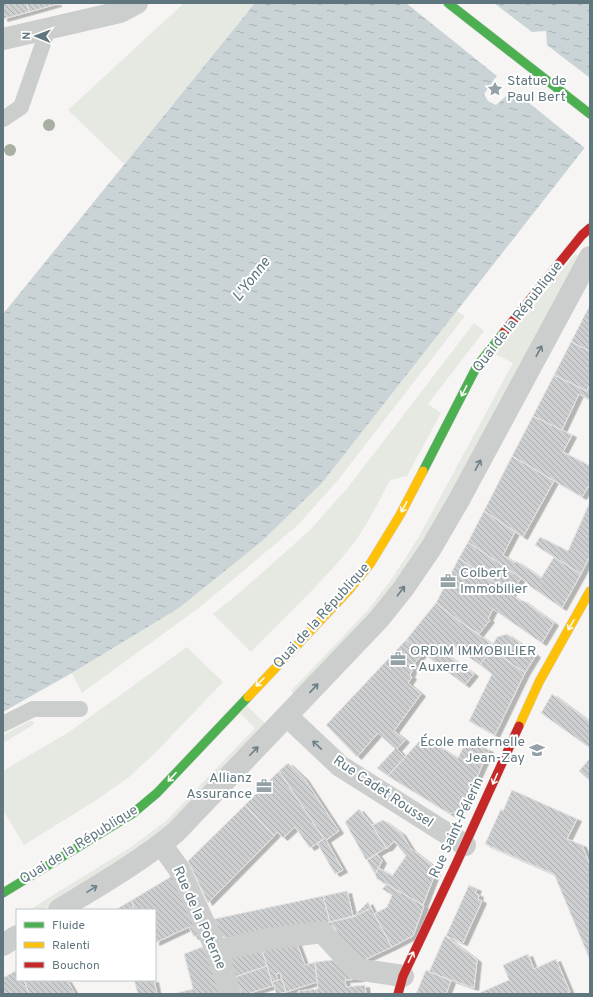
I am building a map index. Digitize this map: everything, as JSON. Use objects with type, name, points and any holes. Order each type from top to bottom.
[{"type":"street","points":[[3,40],[120,12],[137,3]]},
{"type":"street","points":[[448,3],[590,114]]},
{"type":"street","name":"Quai de la République","points":[[3,893],[132,814],[157,793],[348,591],[370,564],[400,515],[477,366],[582,235],[590,228]]},
{"type":"street","name":"Quai de la République","points":[[61,909],[162,844],[176,832],[379,619],[403,589],[431,548],[590,257]]},
{"type":"street","name":"Rue Saint-Pélerin","points":[[400,985],[539,682],[590,591]]},
{"type":"street","name":"Rue Cadet Roussel","points":[[287,716],[340,766],[465,846]]},
{"type":"street","name":"Rue de la Poterne","points":[[162,844],[179,869],[217,951],[230,994]]},
{"type":"street","points":[[217,951],[268,939],[322,932],[356,969],[400,985]]},
{"type":"street","points":[[3,945],[16,937]]},
{"type":"lane","points":[[3,119],[21,107],[48,29]]},
{"type":"lane","points":[[3,724],[33,708],[80,709]]},
{"type":"shaded area","points":[[184,3],[255,3],[124,164],[68,110]]},
{"type":"shaded area","points":[[575,254],[580,257],[424,544],[397,585],[297,697],[291,691],[368,610],[391,580],[417,540],[513,363],[495,354]]},
{"type":"shaded area","points":[[457,311],[465,316],[338,480],[298,525],[200,607],[82,693],[72,673],[179,608],[261,542],[322,483]]},
{"type":"shaded area","points":[[474,323],[484,331],[428,404],[441,413],[407,476],[390,480],[367,524],[350,548],[314,588],[251,652],[213,614],[244,589],[311,529],[349,486]]},
{"type":"shaded area","points":[[187,647],[223,682],[155,753],[129,777],[98,799],[24,845],[3,810],[3,771],[69,732]]},
{"type":"shaded area","points":[[247,706],[268,726],[171,827],[135,854],[45,909],[31,909],[131,847],[166,821],[255,728],[240,713]]},
{"type":"shaded area","points":[[30,721],[34,722],[33,725],[3,743],[3,735]]},
{"type":"water","name":"L'Yonne","points":[[255,3],[590,3],[590,141],[322,483],[261,542],[179,608],[72,673],[3,712],[3,314]]},
{"type":"pier","points":[[406,3],[494,3],[532,32],[546,31],[547,45],[590,78],[590,145],[586,149],[513,90],[496,105],[488,101],[484,94],[497,76]]},
{"type":"building","points":[[3,3],[27,3],[29,12],[3,19]]},
{"type":"building","points":[[27,3],[57,3],[57,4],[29,12]]},
{"type":"building","points":[[590,305],[590,351],[571,342]]},
{"type":"building","points":[[571,342],[590,351],[590,385],[587,391],[554,375]]},
{"type":"building","points":[[554,375],[587,391],[590,385],[590,400],[579,394],[562,430],[533,416]]},
{"type":"building","points":[[533,416],[572,435],[563,452],[590,466],[590,484],[582,497],[512,456]]},
{"type":"building","points":[[512,456],[554,481],[523,537],[484,511]]},
{"type":"building","points":[[590,502],[590,556],[581,574],[535,545],[540,537],[568,551]]},
{"type":"building","points":[[484,511],[515,532],[503,555],[515,563],[516,561],[541,578],[554,557],[581,574],[562,608],[468,542]]},
{"type":"building","points":[[468,542],[521,578],[511,594],[459,558]]},
{"type":"building","points":[[459,558],[554,623],[542,643],[493,609],[488,619],[490,620],[479,634],[436,603]]},
{"type":"building","points":[[436,603],[493,645],[480,665],[451,644],[444,653],[474,674],[465,685],[406,640]]},
{"type":"building","points":[[507,634],[536,655],[525,673],[490,649],[497,637]]},
{"type":"building","points":[[406,640],[423,653],[411,668],[412,671],[410,675],[412,677],[408,683],[421,694],[394,731],[405,740],[397,749],[405,757],[388,776],[377,768],[395,749],[378,733],[357,757],[326,725]]},
{"type":"building","points":[[490,649],[525,673],[495,735],[469,721],[492,674],[480,665]]},
{"type":"building","points":[[552,694],[590,722],[590,748],[541,713]]},
{"type":"building","points":[[423,737],[458,758],[467,740],[489,750],[463,809],[450,814],[388,776]]},
{"type":"building","points":[[590,758],[590,781],[579,771]]},
{"type":"building","points":[[288,763],[304,778],[339,831],[326,840],[343,870],[335,874],[317,843],[324,839],[279,771]]},
{"type":"building","points":[[279,771],[324,839],[310,848],[295,827],[283,838],[277,832],[274,836],[245,805]]},
{"type":"building","points":[[512,790],[577,819],[567,839],[582,845],[590,865],[590,960],[554,874],[485,844],[501,809],[503,811]]},
{"type":"building","points":[[245,805],[274,836],[208,903],[188,861]]},
{"type":"building","points":[[359,809],[371,824],[386,848],[366,860],[345,822]]},
{"type":"building","points":[[383,820],[401,833],[411,849],[437,869],[423,905],[377,879],[375,874],[379,868],[392,876],[406,856],[394,841],[387,849],[371,824],[373,825]]},
{"type":"building","points":[[377,854],[382,861],[375,874],[367,860]]},
{"type":"building","points":[[172,876],[198,932],[197,936],[194,937],[189,927],[156,943],[156,909],[134,909],[132,900]]},
{"type":"building","points":[[387,884],[424,906],[413,936],[392,947],[374,914],[387,907],[392,895],[382,889]]},
{"type":"building","points":[[469,885],[477,889],[475,893],[479,895],[478,899],[482,901],[463,943],[446,936]]},
{"type":"building","points":[[347,891],[353,916],[330,922],[323,896]]},
{"type":"building","points":[[323,896],[330,922],[233,941],[221,936],[214,919]]},
{"type":"building","points":[[132,900],[134,909],[117,909]]},
{"type":"building","points":[[368,902],[371,908],[353,917]]},
{"type":"building","points":[[371,908],[392,947],[356,964],[334,927],[325,923],[353,917]]},
{"type":"building","points":[[445,936],[477,960],[474,988],[429,972]]},
{"type":"building","points":[[296,941],[305,965],[315,962],[317,982],[286,992],[280,973],[276,974],[278,980],[272,982],[261,947]]},
{"type":"building","points":[[202,947],[205,949],[221,994],[172,994],[193,989],[184,954]]},
{"type":"building","points":[[261,947],[267,966],[235,977],[228,956]]},
{"type":"building","points":[[528,954],[534,969],[556,959],[570,992],[565,994],[477,994],[509,980],[503,965]]},
{"type":"building","points":[[342,959],[360,979],[345,980],[346,987],[365,985],[366,994],[298,994],[298,991],[318,989],[315,962]]},
{"type":"building","points":[[267,966],[273,986],[247,994],[242,994],[235,977]]},
{"type":"building","points":[[426,970],[451,981],[446,994],[416,994]]},
{"type":"building","points":[[16,971],[16,981],[24,981],[29,994],[3,994],[3,978]]},
{"type":"building","points":[[282,979],[286,992],[276,994],[272,982]]},
{"type":"building","points":[[24,981],[68,981],[75,994],[29,994]]},
{"type":"building","points":[[134,981],[154,981],[157,994],[138,994]]},
{"type":"traffic: fast","points":[[448,3],[590,114]]},
{"type":"traffic: fast","points":[[423,471],[477,366],[504,332]]},
{"type":"traffic: fast","points":[[3,893],[132,814],[157,793],[248,697]]},
{"type":"traffic: slow","points":[[248,697],[348,591],[370,564],[400,515],[423,471]]},
{"type":"traffic: slow","points":[[519,726],[539,682],[590,591]]},
{"type":"traffic: jam","points":[[504,332],[582,235],[590,228]]},
{"type":"traffic: jam","points":[[398,994],[403,976],[519,726]]},
{"type":"place","name":"Statue de Paul Bert","points":[[495,89]]},
{"type":"place","name":"Colbert Immobilier","points":[[448,581]]},
{"type":"place","name":"ORDIM IMMOBILIER - Auxerre","points":[[398,659]]},
{"type":"place","name":"École maternelle Jean-Zay","points":[[537,750]]},
{"type":"place","name":"Allianz Assurance","points":[[264,786]]}]
